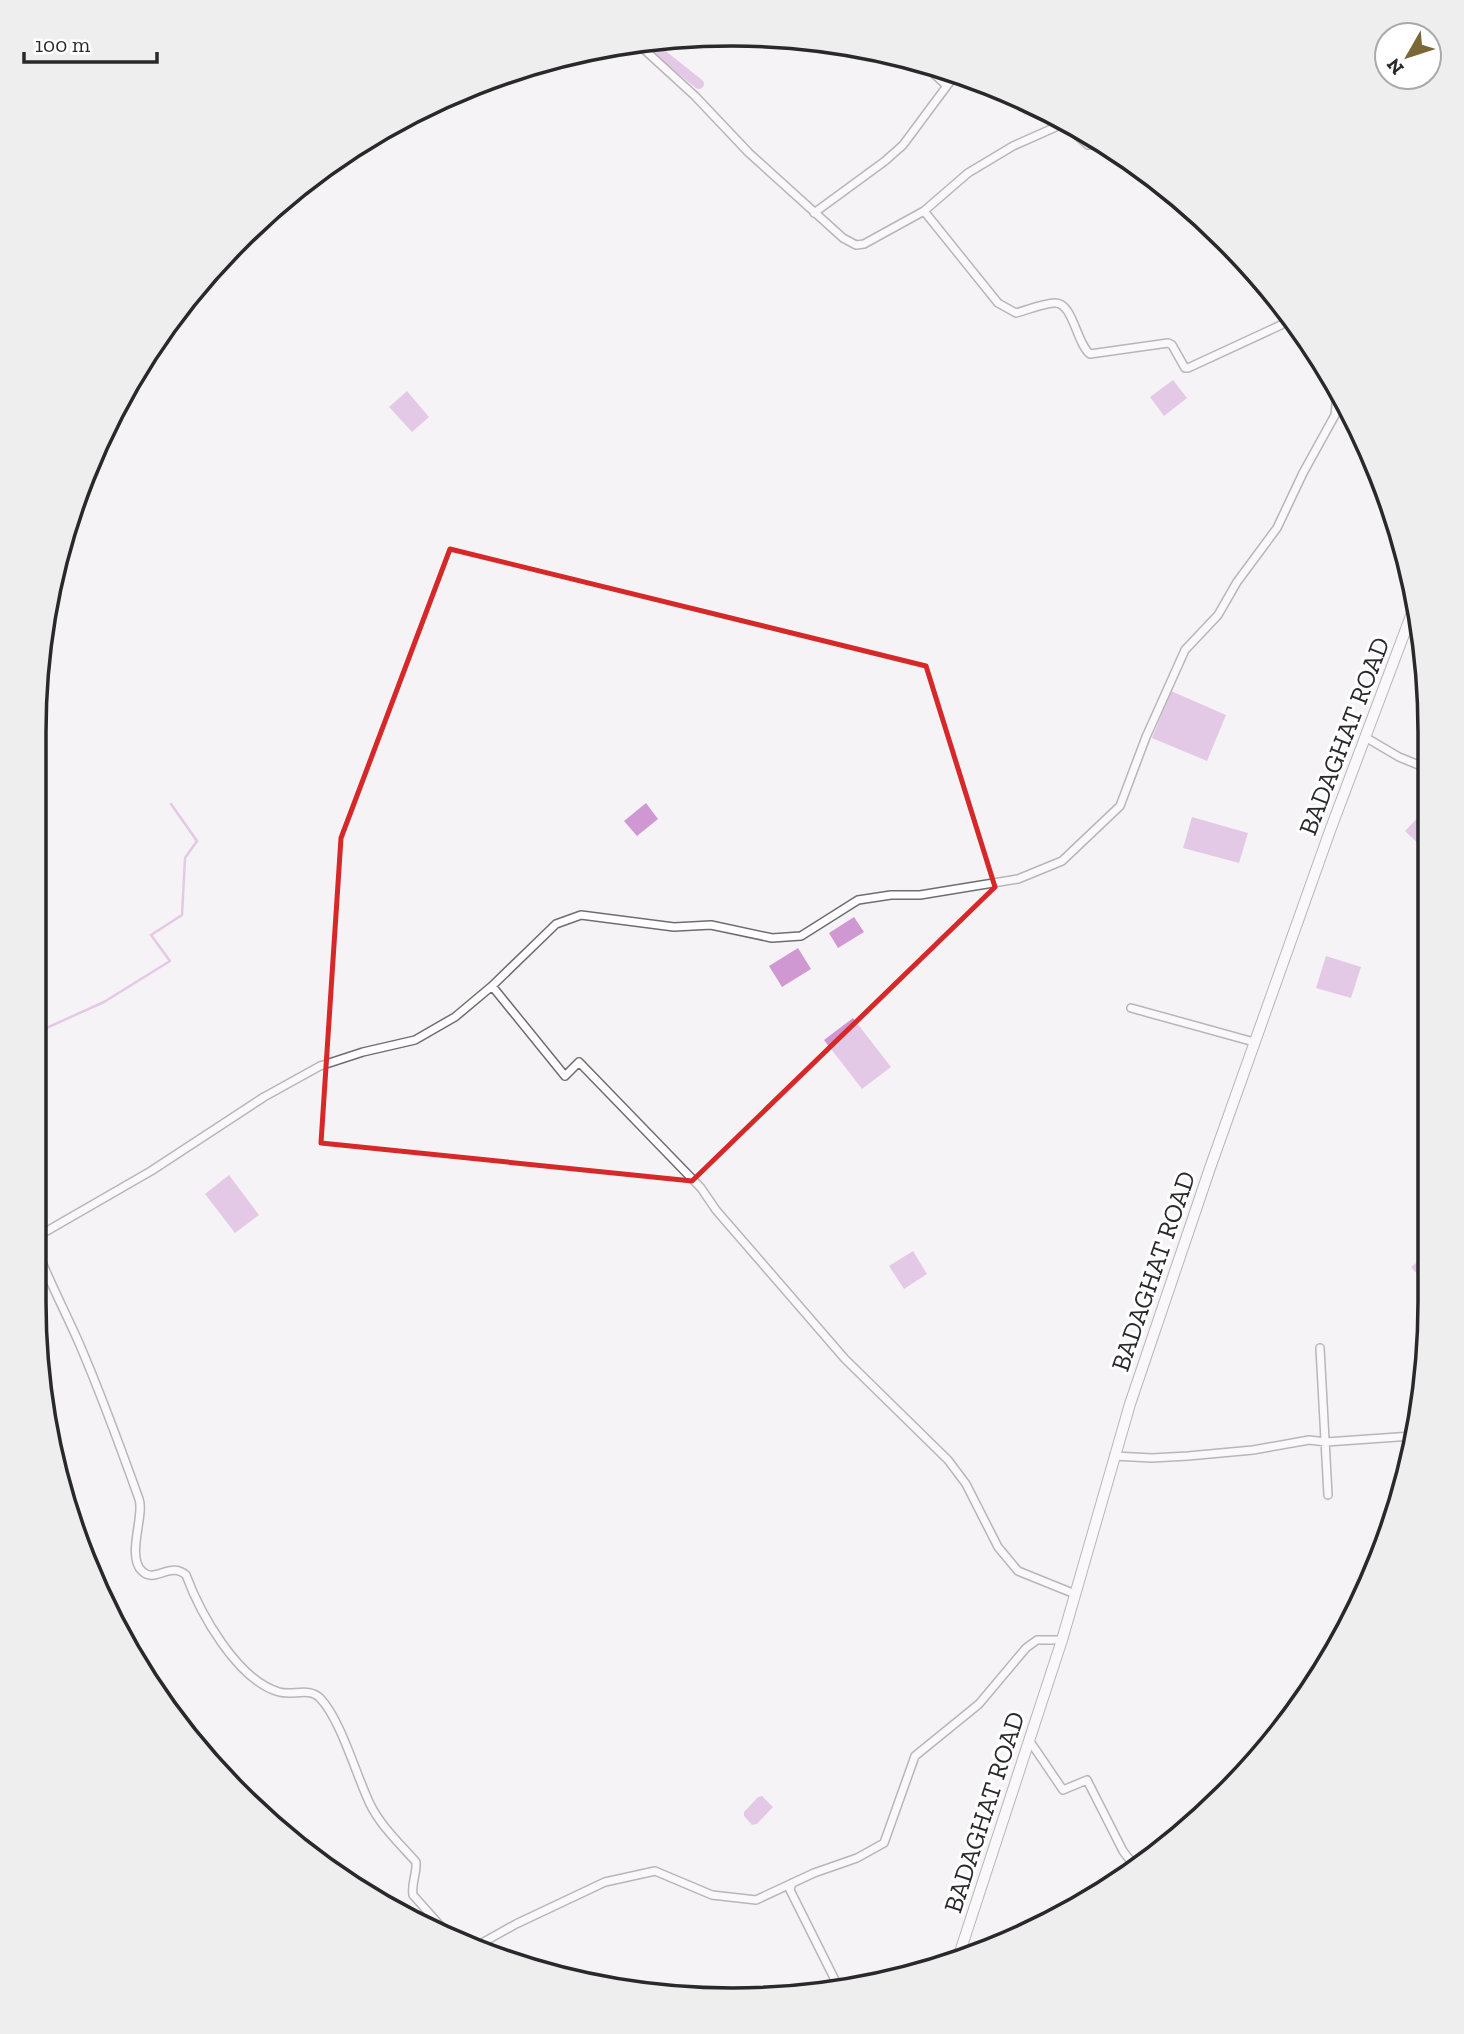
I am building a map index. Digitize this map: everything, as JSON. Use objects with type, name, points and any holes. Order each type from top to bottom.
[{"type":"main road","name":"BADAGHAT ROAD","points":[[961,1949],[1062,1640],[1114,1456],[1254,1042],[1409,621]]},
{"type":"street","points":[[645,51],[814,213],[843,238],[856,245],[864,244],[924,211],[968,173],[1013,146],[1056,127]]},
{"type":"street","points":[[938,77],[946,85]]},
{"type":"street","points":[[814,213],[885,161],[902,145],[949,81]]},
{"type":"street","points":[[924,211],[998,303],[1016,313],[1055,303],[1062,304],[1068,310],[1080,341],[1090,354],[1168,343],[1172,345],[1185,368],[1188,368],[1283,323]]},
{"type":"street","points":[[46,1232],[151,1171],[264,1097],[320,1066],[363,1052],[415,1040],[455,1017],[556,925],[582,915],[674,927],[712,925],[772,937],[801,936],[858,901],[891,895],[920,895],[1018,878],[1062,861],[1120,806],[1146,737],[1185,650],[1218,615],[1237,582],[1278,528],[1303,473],[1335,415],[1336,406]]},
{"type":"street","points":[[1365,737],[1418,765]]},
{"type":"street","points":[[492,986],[565,1076],[579,1062],[701,1188],[716,1210],[845,1359],[948,1460],[966,1484],[998,1547],[1018,1571],[1075,1594]]},
{"type":"street","points":[[1131,1008],[1254,1042]]},
{"type":"street","points":[[46,1269],[106,1408],[141,1505],[136,1537],[140,1570],[153,1575],[180,1570],[186,1575],[204,1618],[232,1656],[262,1685],[279,1692],[305,1692],[320,1698],[341,1734],[370,1805],[416,1862],[413,1895],[437,1922]]},
{"type":"street","points":[[1320,1348],[1328,1495]]},
{"type":"street","points":[[1114,1456],[1188,1457],[1310,1440],[1326,1442],[1405,1436]]},
{"type":"street","points":[[484,1942],[606,1882],[655,1871],[712,1895],[756,1900],[857,1858],[884,1843],[915,1756],[979,1704],[1026,1648],[1037,1640],[1062,1640]]},
{"type":"street","points":[[1029,1740],[1063,1790],[1087,1780],[1130,1861]]},
{"type":"street","points":[[792,1883],[790,1890],[834,1981]]},
{"type":"highlighted area","points":[[450,549],[926,666],[995,887],[692,1181],[321,1143],[341,838]]},
{"type":"shaded area","points":[[1173,380],[1187,398],[1164,416],[1150,397]]},
{"type":"shaded area","points":[[407,391],[429,417],[412,432],[389,407]]},
{"type":"shaded area","points":[[1171,691],[1226,715],[1207,761],[1152,738]]},
{"type":"shaded area","points":[[646,803],[658,819],[637,836],[624,821]]},
{"type":"shaded area","points":[[1192,817],[1248,833],[1239,863],[1183,848]]},
{"type":"shaded area","points":[[1418,817],[1418,843],[1405,831]]},
{"type":"shaded area","points":[[854,917],[864,932],[838,948],[829,933]]},
{"type":"shaded area","points":[[798,948],[811,969],[782,987],[769,966]]},
{"type":"shaded area","points":[[1326,956],[1361,967],[1351,998],[1316,988]]},
{"type":"shaded area","points":[[853,1018],[891,1067],[862,1089],[824,1040]]},
{"type":"shaded area","points":[[229,1175],[259,1215],[235,1233],[205,1194]]},
{"type":"shaded area","points":[[913,1251],[927,1274],[904,1289],[889,1266]]},
{"type":"shaded area","points":[[1418,1262],[1418,1275],[1411,1267]]},
{"type":"shaded area","points":[[762,1796],[773,1807],[757,1824],[752,1825],[744,1812]]},
{"type":"waterway","points":[[656,50],[699,84]]},
{"type":"waterway","points":[[46,1028],[104,1002],[170,961],[151,935],[182,915],[185,858],[197,841],[171,804]]}]
